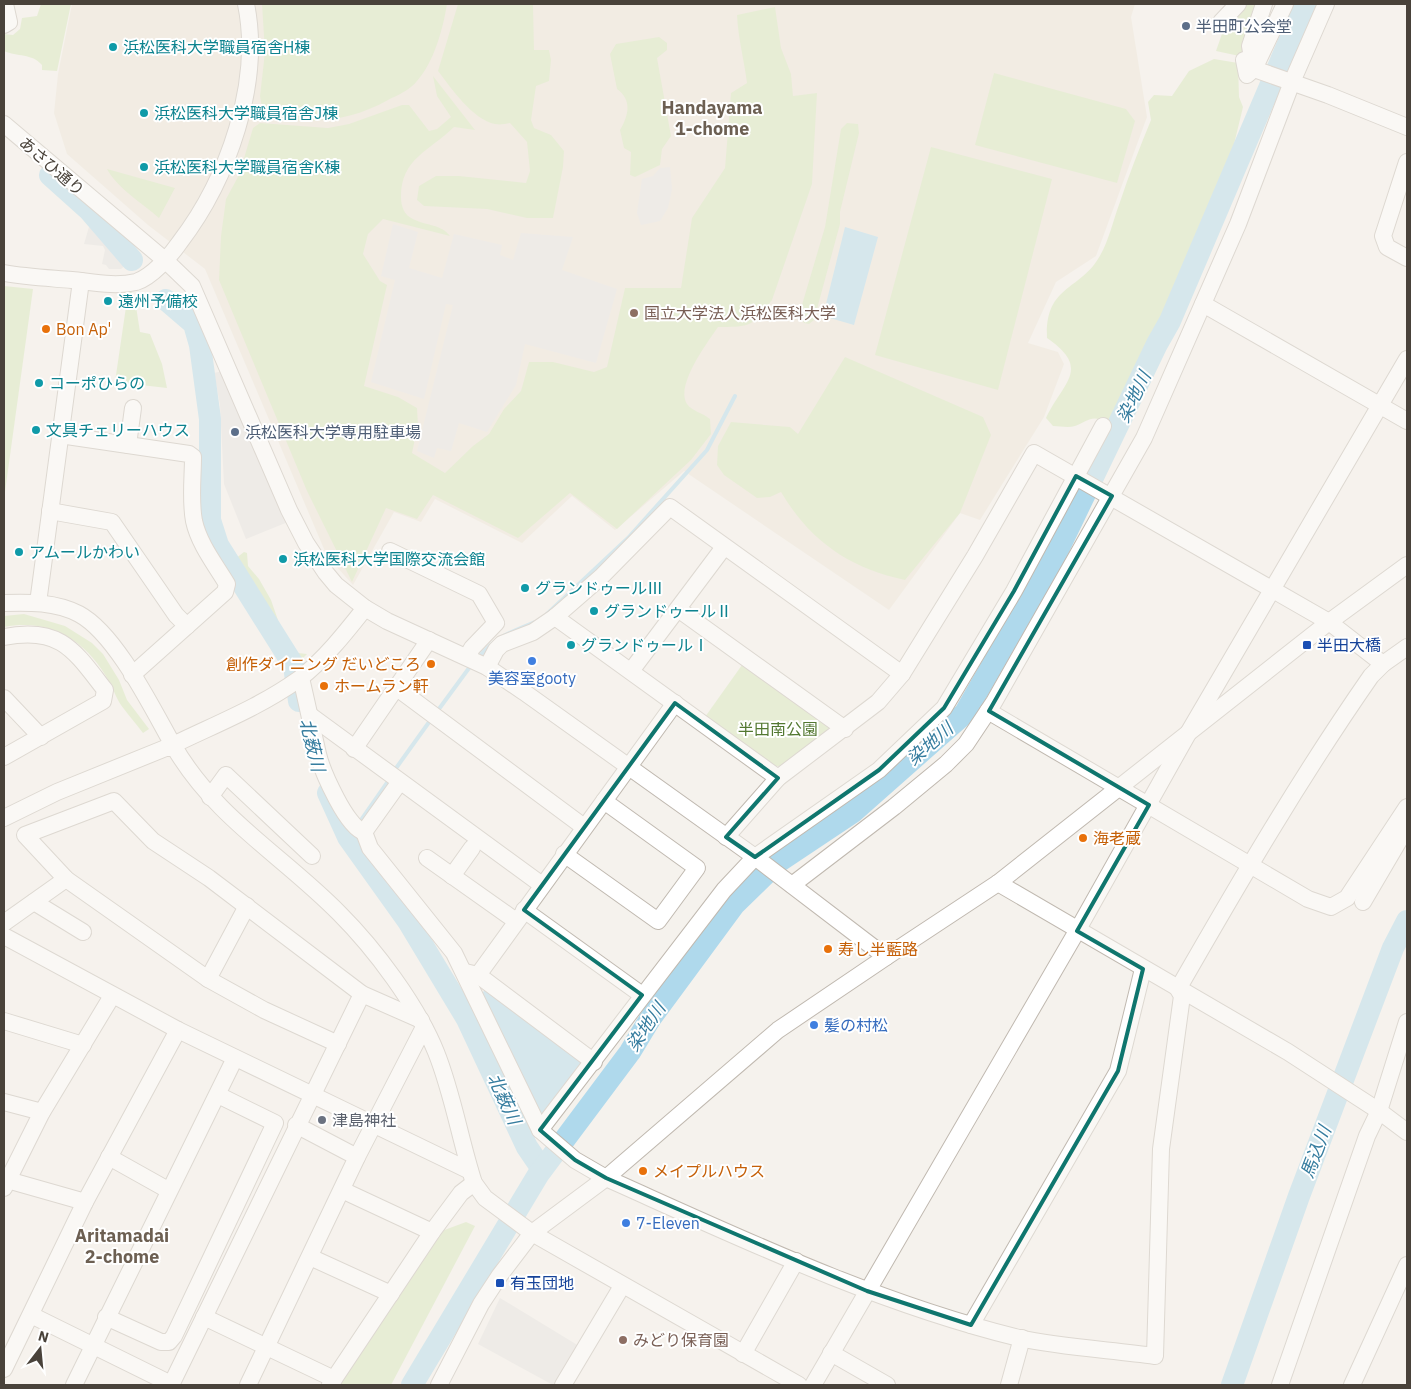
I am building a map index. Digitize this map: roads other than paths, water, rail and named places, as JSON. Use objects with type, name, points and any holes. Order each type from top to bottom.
[{"type":"street","points":[[4,25],[8,22],[5,4]]},
{"type":"street","points":[[4,273],[115,283],[142,278],[166,261],[213,193],[232,150],[248,76],[250,42],[246,4]]},
{"type":"street","points":[[1221,22],[1238,4]]},
{"type":"street","points":[[1252,66],[1250,46],[1261,18],[1264,4]]},
{"type":"street","points":[[1252,66],[1284,4]]},
{"type":"street","points":[[790,884],[887,812],[946,764],[966,744],[988,711],[1144,438],[1238,224],[1290,81],[1326,4]]},
{"type":"street","points":[[1252,66],[1407,127]]},
{"type":"street","name":"あさひ通り","points":[[4,124],[166,261],[192,286],[289,510],[306,543],[336,585],[365,608],[387,621],[476,662],[755,857],[886,956]]},
{"type":"street","points":[[1407,162],[1383,236],[1387,247],[1407,258]]},
{"type":"street","points":[[38,603],[81,281]]},
{"type":"street","points":[[1202,304],[1407,421]]},
{"type":"street","points":[[813,1385],[1077,931],[1190,730],[1407,359]]},
{"type":"street","points":[[128,445],[133,408]]},
{"type":"street","points":[[540,1130],[724,890],[755,857],[879,770],[944,708],[1014,591],[1103,426]]},
{"type":"street","points":[[60,435],[189,454],[194,457],[192,502],[194,522],[208,554],[227,584],[225,592],[132,674]]},
{"type":"street","points":[[726,837],[778,778],[845,729],[878,702],[902,674],[975,556],[1034,453],[1329,622],[1382,664]]},
{"type":"street","points":[[390,551],[482,597],[496,624],[472,648],[476,662],[502,644],[533,632],[555,617],[596,572],[670,507],[902,674]]},
{"type":"street","points":[[50,511],[112,522],[176,615],[187,626]]},
{"type":"street","points":[[631,670],[724,547]]},
{"type":"street","points":[[439,1385],[482,1304],[508,1263],[526,1229],[606,1178],[778,1030],[886,956],[998,883],[1075,824],[1119,786],[1190,730],[1329,622],[1407,565]]},
{"type":"street","points":[[4,603],[38,603],[68,609],[88,619],[98,628],[132,674],[188,771],[210,798],[251,837],[341,915],[390,975],[423,1023],[442,1068],[472,1177],[492,1204],[526,1229],[622,1286],[799,1385]]},
{"type":"street","points":[[4,818],[57,792],[173,745],[246,712],[297,680],[341,637],[365,608]]},
{"type":"street","points":[[678,609],[845,729]]},
{"type":"street","points":[[555,617],[631,670],[778,778]]},
{"type":"street","points":[[4,637],[28,634],[63,643],[73,649],[105,690],[103,701],[4,756]]},
{"type":"street","points":[[354,749],[429,640]]},
{"type":"street","points":[[1178,989],[1249,864],[1313,759],[1371,676],[1382,664],[1407,647]]},
{"type":"street","points":[[297,680],[311,716],[318,754],[327,778],[370,848],[471,973],[594,1062]]},
{"type":"street","points":[[397,688],[440,722],[584,827]]},
{"type":"street","points":[[4,698],[41,737]]},
{"type":"street","points":[[675,702],[520,915],[471,973],[470,990],[540,1130],[575,1160],[606,1178],[867,1291],[971,1325],[1022,1338],[1155,1356],[1161,1149],[1182,996],[1178,989]]},
{"type":"street","points":[[988,711],[1119,786],[1308,899],[1331,907],[1347,898],[1407,808]]},
{"type":"street","points":[[311,716],[384,772],[542,885]]},
{"type":"street","points":[[210,798],[226,775],[312,856]]},
{"type":"street","points":[[358,829],[398,782]]},
{"type":"street","points":[[338,1044],[264,1010],[208,979],[66,879],[25,835],[114,801],[153,841],[209,878],[362,994],[423,1023]]},
{"type":"street","points":[[564,854],[658,921],[697,868],[604,801]]},
{"type":"street","points":[[1363,902],[1407,827]]},
{"type":"street","points":[[452,876],[472,848]]},
{"type":"street","points":[[427,858],[452,876],[520,915],[642,995]]},
{"type":"street","points":[[4,924],[66,879]]},
{"type":"street","points":[[998,883],[1077,931],[1288,1052],[1379,1111],[1407,1132]]},
{"type":"street","points":[[34,902],[83,932]]},
{"type":"street","points":[[208,979],[246,906]]},
{"type":"street","points":[[4,936],[178,1030],[312,1095],[472,1177]]},
{"type":"street","points":[[971,1325],[1118,1072],[1144,969]]},
{"type":"street","points":[[31,1315],[171,1385],[296,1125],[362,994]]},
{"type":"street","points":[[84,1202],[5,1182],[42,1112],[112,996]]},
{"type":"street","points":[[4,1021],[82,1045]]},
{"type":"street","points":[[1280,1385],[1367,1136],[1379,1111],[1407,1022]]},
{"type":"street","points":[[248,1385],[357,1156],[423,1023]]},
{"type":"street","points":[[4,1369],[84,1202],[178,1030]]},
{"type":"street","points":[[74,1385],[168,1190],[218,1095],[235,1058]]},
{"type":"street","points":[[106,1317],[160,1342],[169,1342],[174,1336],[275,1123],[218,1095]]},
{"type":"street","points":[[4,1102],[42,1112]]},
{"type":"street","points":[[296,1125],[357,1156]]},
{"type":"street","points":[[109,1157],[168,1190]]},
{"type":"street","points":[[204,1318],[267,1347],[332,1382],[432,1232],[472,1177]]},
{"type":"street","points":[[342,1190],[432,1232]]},
{"type":"street","points":[[310,1257],[391,1294]]},
{"type":"street","points":[[743,1354],[796,1261]]},
{"type":"street","points":[[1352,1385],[1407,1265]]},
{"type":"street","points":[[563,1385],[622,1286]]},
{"type":"street","points":[[1009,1385],[1022,1338]]},
{"type":"street","points":[[832,1353],[887,1385]]},
{"type":"water","points":[[845,227],[878,237],[854,325],[823,316]]},
{"type":"water","points":[[486,989],[584,1063],[542,1114],[479,996]]},
{"type":"waterway","name":"染地川","points":[[412,1385],[538,1175],[630,1052],[650,1019],[734,905],[778,862],[853,812],[965,713],[1056,554],[1157,344],[1170,321],[1305,4]]},
{"type":"waterway","points":[[50,175],[89,210],[132,260]]},
{"type":"waterway","name":"北薮川","points":[[166,300],[194,324],[200,345],[210,419],[210,520],[218,545],[294,666],[299,701]]},
{"type":"waterway","points":[[547,614],[628,538],[707,450],[735,396]]},
{"type":"waterway","points":[[477,659],[497,640],[535,622]]},
{"type":"waterway","points":[[436,713],[472,664]]},
{"type":"waterway","points":[[394,771],[432,718]]},
{"type":"waterway","points":[[359,823],[389,780]]},
{"type":"waterway","name":"北薮川","points":[[328,793],[348,837],[408,921],[467,1019],[527,1147],[542,1169]]},
{"type":"waterway","name":"馬込川","points":[[1232,1385],[1299,1196],[1393,948],[1407,921]]},
{"type":"place","name":"半田町公会堂","points":[[1186,26]]},
{"type":"place","name":"浜松医科大学職員宿舎H棟","points":[[113,47]]},
{"type":"place","name":"浜松医科大学職員宿舎J棟","points":[[144,113]]},
{"type":"place","name":"浜松医科大学職員宿舎K棟","points":[[144,167]]},
{"type":"place","name":"遠州予備校","points":[[108,301]]},
{"type":"place","name":"国立大学法人浜松医科大学","points":[[634,313]]},
{"type":"place","name":"Bon Ap'","points":[[46,329]]},
{"type":"place","name":"コーポひらの","points":[[39,383]]},
{"type":"place","name":"文具チェリーハウス","points":[[36,430]]},
{"type":"place","name":"浜松医科大学専用駐車場","points":[[235,432]]},
{"type":"place","name":"アムールかわい","points":[[19,552]]},
{"type":"place","name":"浜松医科大学国際交流会館","points":[[283,559]]},
{"type":"place","name":"グランドゥールⅢ","points":[[525,588]]},
{"type":"place","name":"グランドゥールⅡ","points":[[594,611]]},
{"type":"place","name":"グランドゥールⅠ","points":[[571,645]]},
{"type":"place","name":"半田大橋","points":[[1307,645]]},
{"type":"place","name":"美容室gooty","points":[[532,661]]},
{"type":"place","name":"創作ダイニング だいどころ","points":[[431,664]]},
{"type":"place","name":"ホームラン軒","points":[[324,686]]},
{"type":"place","name":"海老蔵","points":[[1083,838]]},
{"type":"place","name":"寿し半藍路","points":[[828,949]]},
{"type":"place","name":"髪の村松","points":[[814,1025]]},
{"type":"place","name":"津島神社","points":[[322,1120]]},
{"type":"place","name":"メイプルハウス","points":[[643,1171]]},
{"type":"place","name":"7-Eleven","points":[[626,1223]]},
{"type":"place","name":"有玉団地","points":[[500,1283]]},
{"type":"place","name":"みどり保育園","points":[[623,1340]]},
{"type":"district","name":"Handayama 1-chome","points":[[712,118]]},
{"type":"district","name":"Aritamadai 2-chome","points":[[122,1246]]},
{"type":"park label","name":"半田南公園","points":[[778,729]]}]
